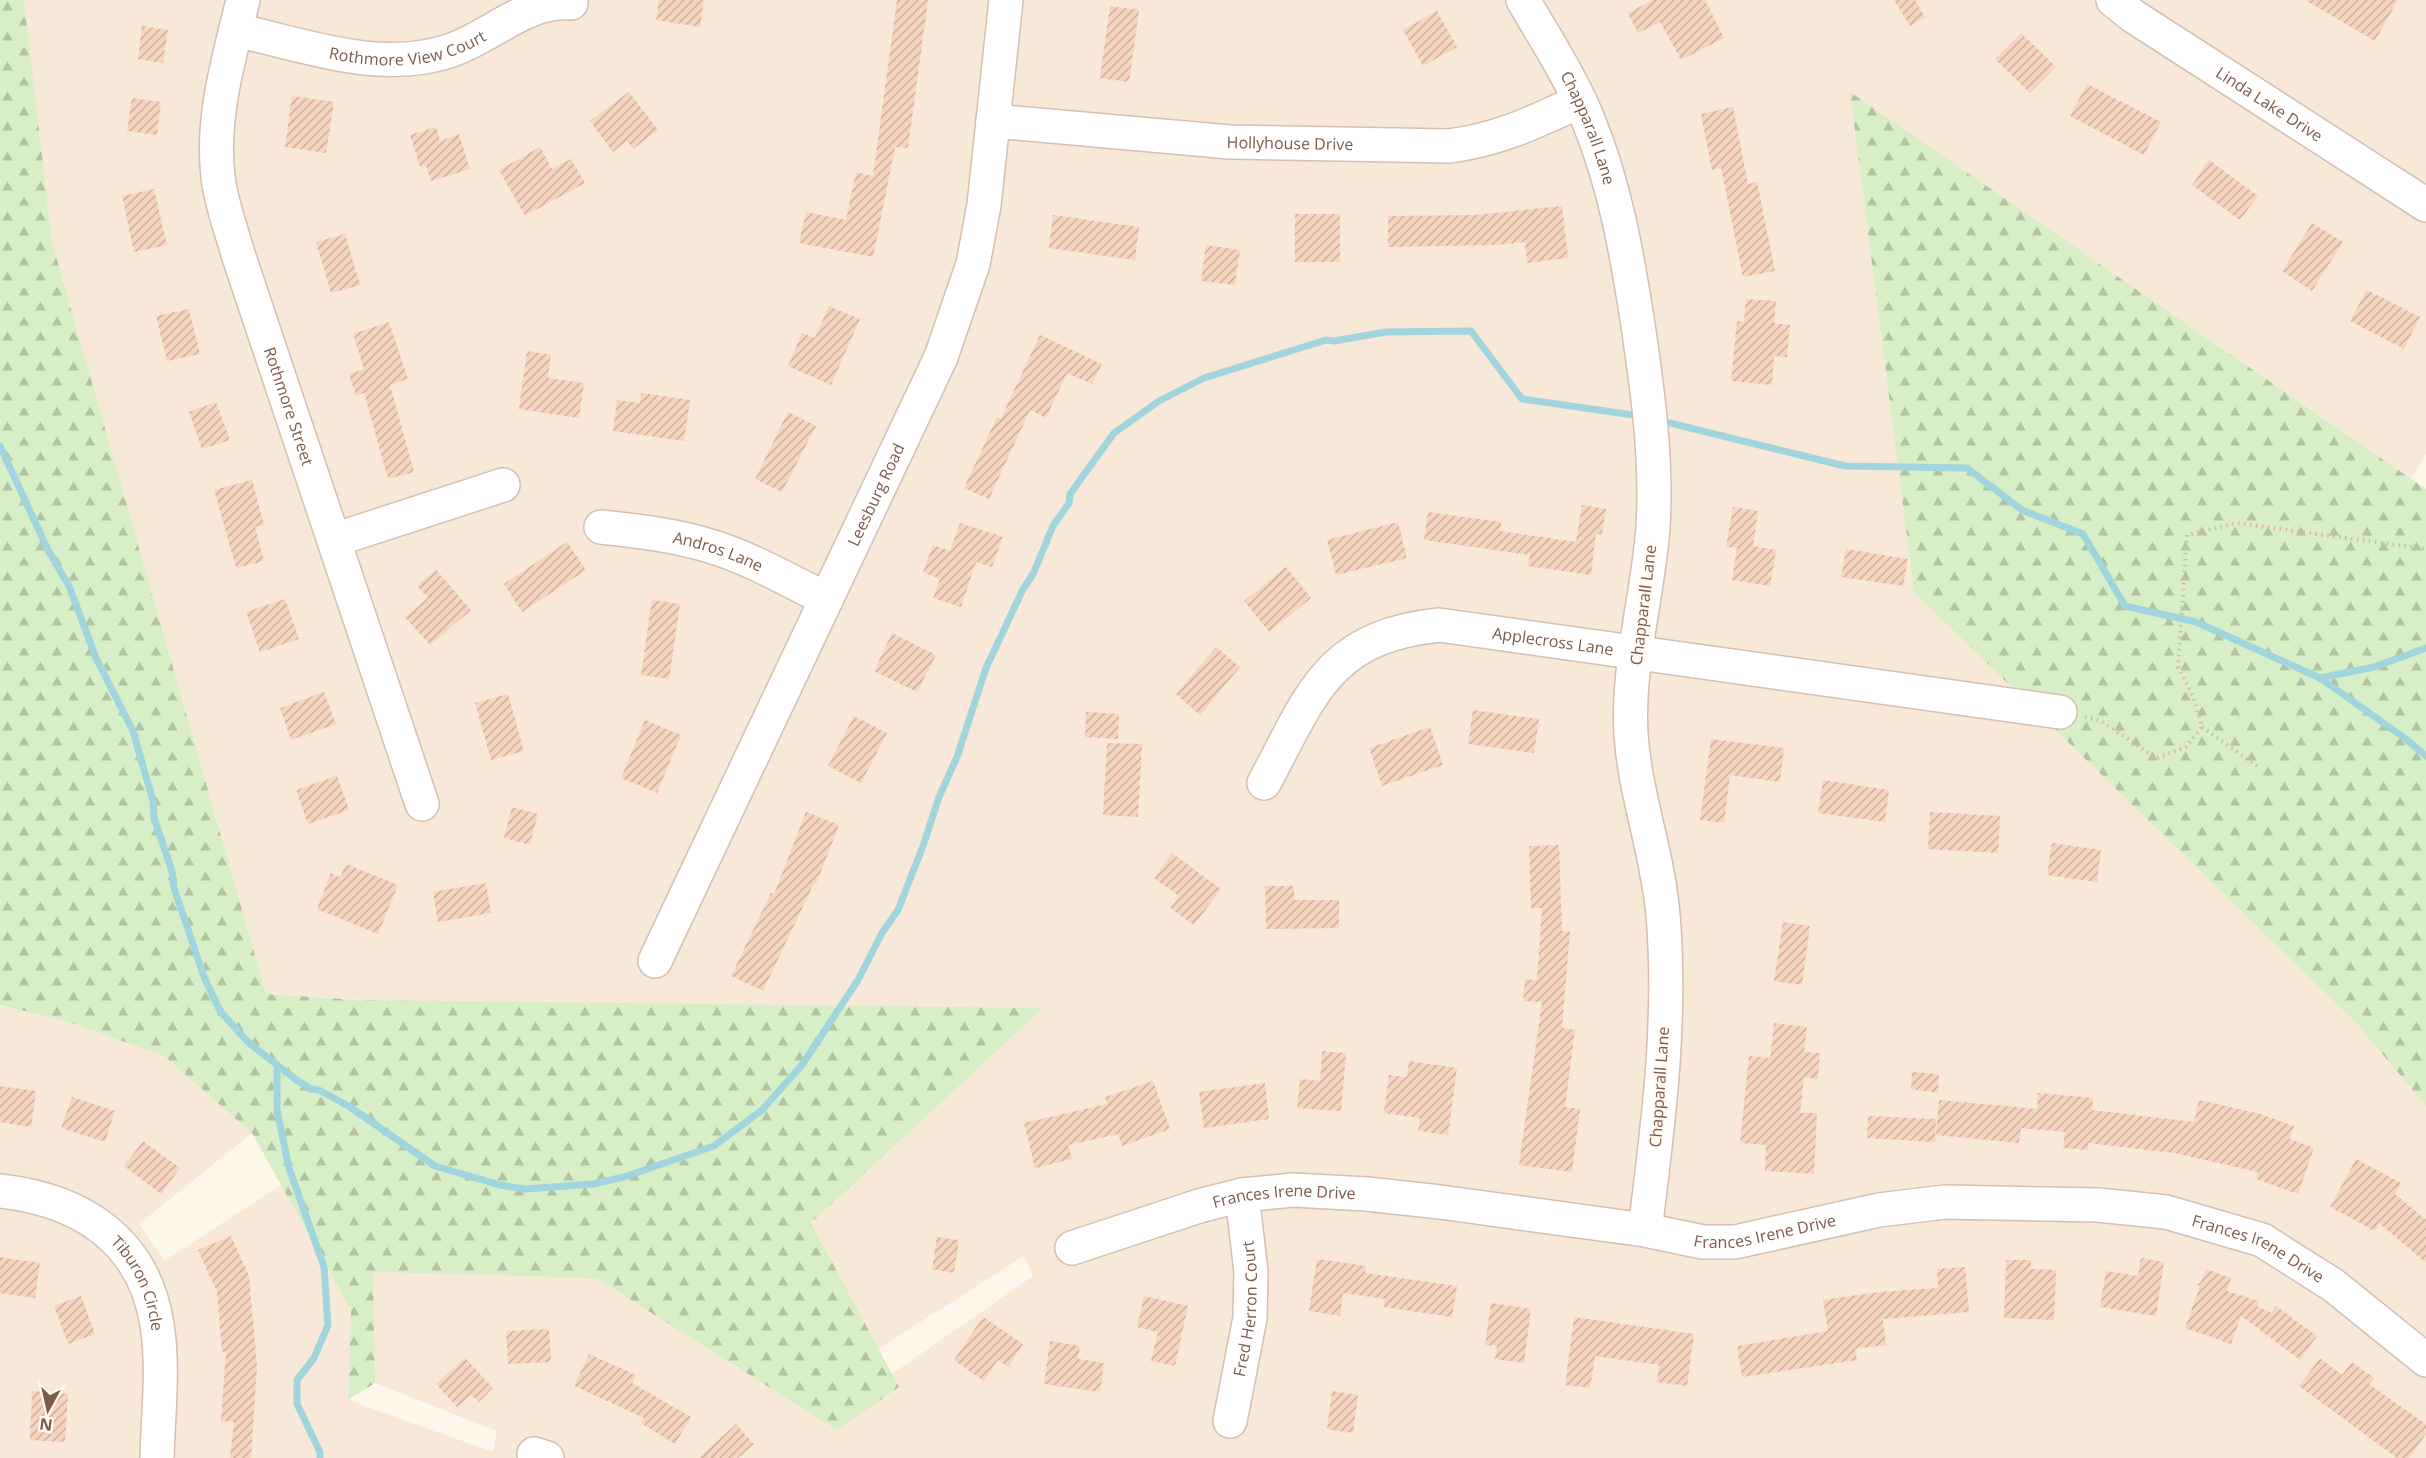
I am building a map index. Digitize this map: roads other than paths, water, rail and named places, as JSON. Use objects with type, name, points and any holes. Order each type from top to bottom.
[{"type":"street","name":"Leesburg Road","points":[[655,961],[941,357],[963,297],[984,205],[1006,0]]},
{"type":"street","name":"Chapparall Lane","points":[[1523,0],[1580,101],[1608,174],[1625,243],[1651,410],[1654,454],[1653,525],[1632,690],[1631,733],[1659,883],[1666,976],[1662,1095],[1645,1230]]},
{"type":"street","name":"Linda Lake Drive","points":[[2113,0],[2133,16],[2426,205]]},
{"type":"street","name":"Rothmore View Court","points":[[239,15],[355,57],[376,59],[424,56],[468,44],[538,4],[571,3]]},
{"type":"street","name":"Rothmore Street","points":[[239,15],[219,105],[216,142],[218,179],[238,254],[422,804]]},
{"type":"street","name":"Hollyhouse Drive","points":[[993,121],[1230,142],[1449,146],[1481,142],[1512,132],[1580,101]]},
{"type":"street","points":[[334,540],[503,485]]},
{"type":"street","name":"Andros Lane","points":[[601,527],[659,534],[711,546],[762,566],[826,599]]},
{"type":"street","name":"Applecross Lane","points":[[1264,783],[1309,700],[1329,672],[1360,646],[1390,633],[1439,624],[2060,712]]},
{"type":"street","name":"Frances Irene Drive","points":[[1072,1248],[1199,1206],[1242,1196],[1293,1190],[1367,1194],[1645,1230],[1703,1242],[1736,1242],[1879,1210],[1945,1202],[2098,1205],[2166,1212],[2262,1240],[2333,1285],[2426,1360]]},
{"type":"street","name":"Tiburon Circle","points":[[0,1191],[40,1197],[83,1215],[119,1243],[141,1272],[157,1326],[157,1458]]},
{"type":"street","name":"Fred Herron Court","points":[[1230,1421],[1250,1318],[1251,1272],[1242,1196]]},
{"type":"waterway","points":[[0,446],[48,550],[69,586],[96,658],[133,731],[153,801],[154,818],[172,871],[174,888],[204,977],[220,1011],[249,1043],[295,1079],[350,1107],[435,1166],[500,1185],[525,1189],[593,1184],[624,1177],[714,1146],[762,1110],[802,1065],[858,980],[882,933],[898,910],[939,797],[957,757],[986,668],[1023,589],[1033,574],[1053,526],[1069,503],[1070,494],[1114,433],[1159,401],[1204,378],[1326,340],[1334,341],[1386,332],[1471,331],[1522,399],[1633,415]]},
{"type":"waterway","points":[[1670,423],[1845,466],[1967,468],[2022,510],[2083,534],[2125,606],[2196,622],[2320,678],[2406,739],[2426,756]]},
{"type":"waterway","points":[[2320,678],[2374,667],[2426,648]]},
{"type":"waterway","points":[[277,1065],[277,1110],[289,1168],[324,1267],[328,1325],[314,1358],[297,1380],[297,1404],[320,1452],[320,1458]]}]
